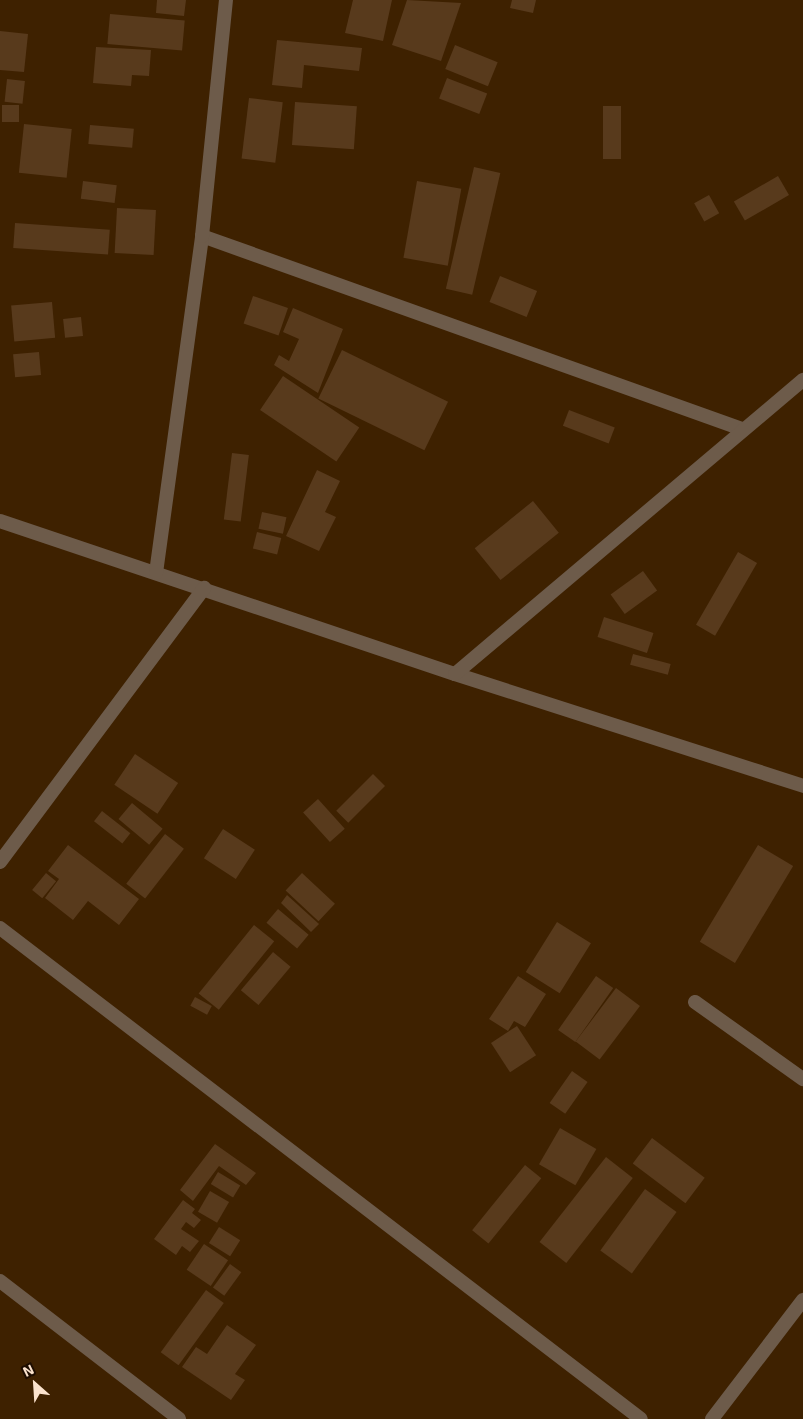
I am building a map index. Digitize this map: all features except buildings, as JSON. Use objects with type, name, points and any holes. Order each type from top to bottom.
[{"type":"street","points":[[156,573],[202,236],[226,0]]},
{"type":"street","points":[[202,236],[742,429]]},
{"type":"street","points":[[455,674],[742,429],[803,380]]},
{"type":"street","points":[[0,521],[204,588],[455,674],[803,786]]},
{"type":"street","points":[[0,862],[204,588]]},
{"type":"street","points":[[0,928],[641,1419]]},
{"type":"street","points":[[695,1002],[803,1080]]},
{"type":"street","points":[[0,1282],[179,1419]]},
{"type":"street","points":[[712,1419],[803,1300]]}]
